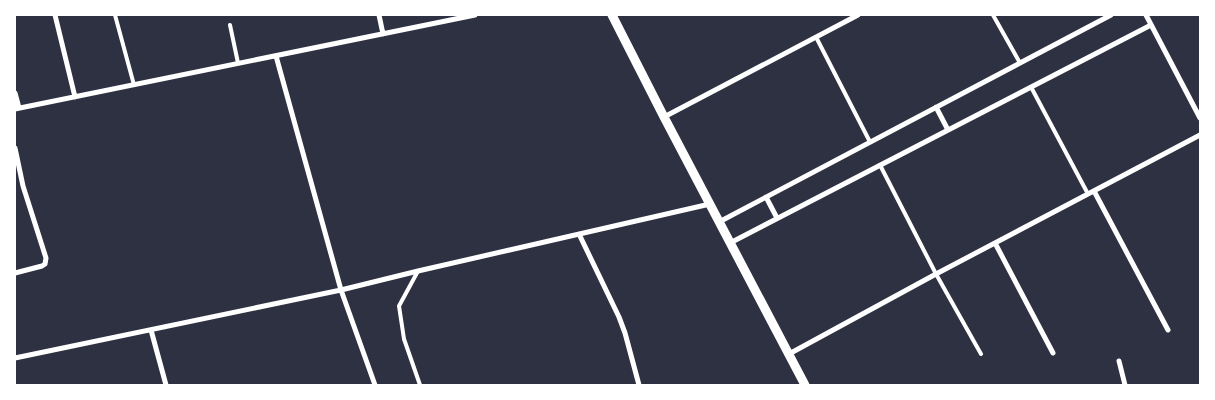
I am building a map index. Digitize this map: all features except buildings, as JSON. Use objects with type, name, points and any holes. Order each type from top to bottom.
[{"type":"street","points":[[55,15],[75,97]]},
{"type":"street","points":[[378,15],[383,34]]},
{"type":"street","points":[[15,93],[17,108],[475,15]]},
{"type":"street","points":[[612,15],[805,385]]},
{"type":"street","points":[[664,117],[858,15]]},
{"type":"street","points":[[719,222],[1111,15]]},
{"type":"street","points":[[1146,15],[1200,118]]},
{"type":"street","points":[[730,243],[1151,25]]},
{"type":"street","points":[[276,56],[341,290],[375,385]]},
{"type":"street","points":[[936,107],[948,130]]},
{"type":"street","points":[[788,354],[1200,135]]},
{"type":"street","points":[[15,148],[23,186],[46,258],[45,264],[42,266],[15,273]]},
{"type":"street","points":[[1094,191],[1168,330]]},
{"type":"street","points":[[766,197],[777,218]]},
{"type":"street","points":[[15,358],[341,290],[710,204]]},
{"type":"street","points":[[580,234],[626,333],[639,385]]},
{"type":"street","points":[[995,243],[1053,353]]},
{"type":"street","points":[[151,330],[166,385]]},
{"type":"street","points":[[1119,361],[1125,385]]},
{"type":"lane","points":[[115,15],[134,85]]},
{"type":"lane","points":[[993,15],[1020,63]]},
{"type":"lane","points":[[230,25],[238,63]]},
{"type":"lane","points":[[816,37],[870,142]]},
{"type":"lane","points":[[1031,87],[1088,194]]},
{"type":"lane","points":[[880,165],[936,274],[981,354]]},
{"type":"lane","points":[[418,271],[399,306],[404,339],[420,385]]}]
